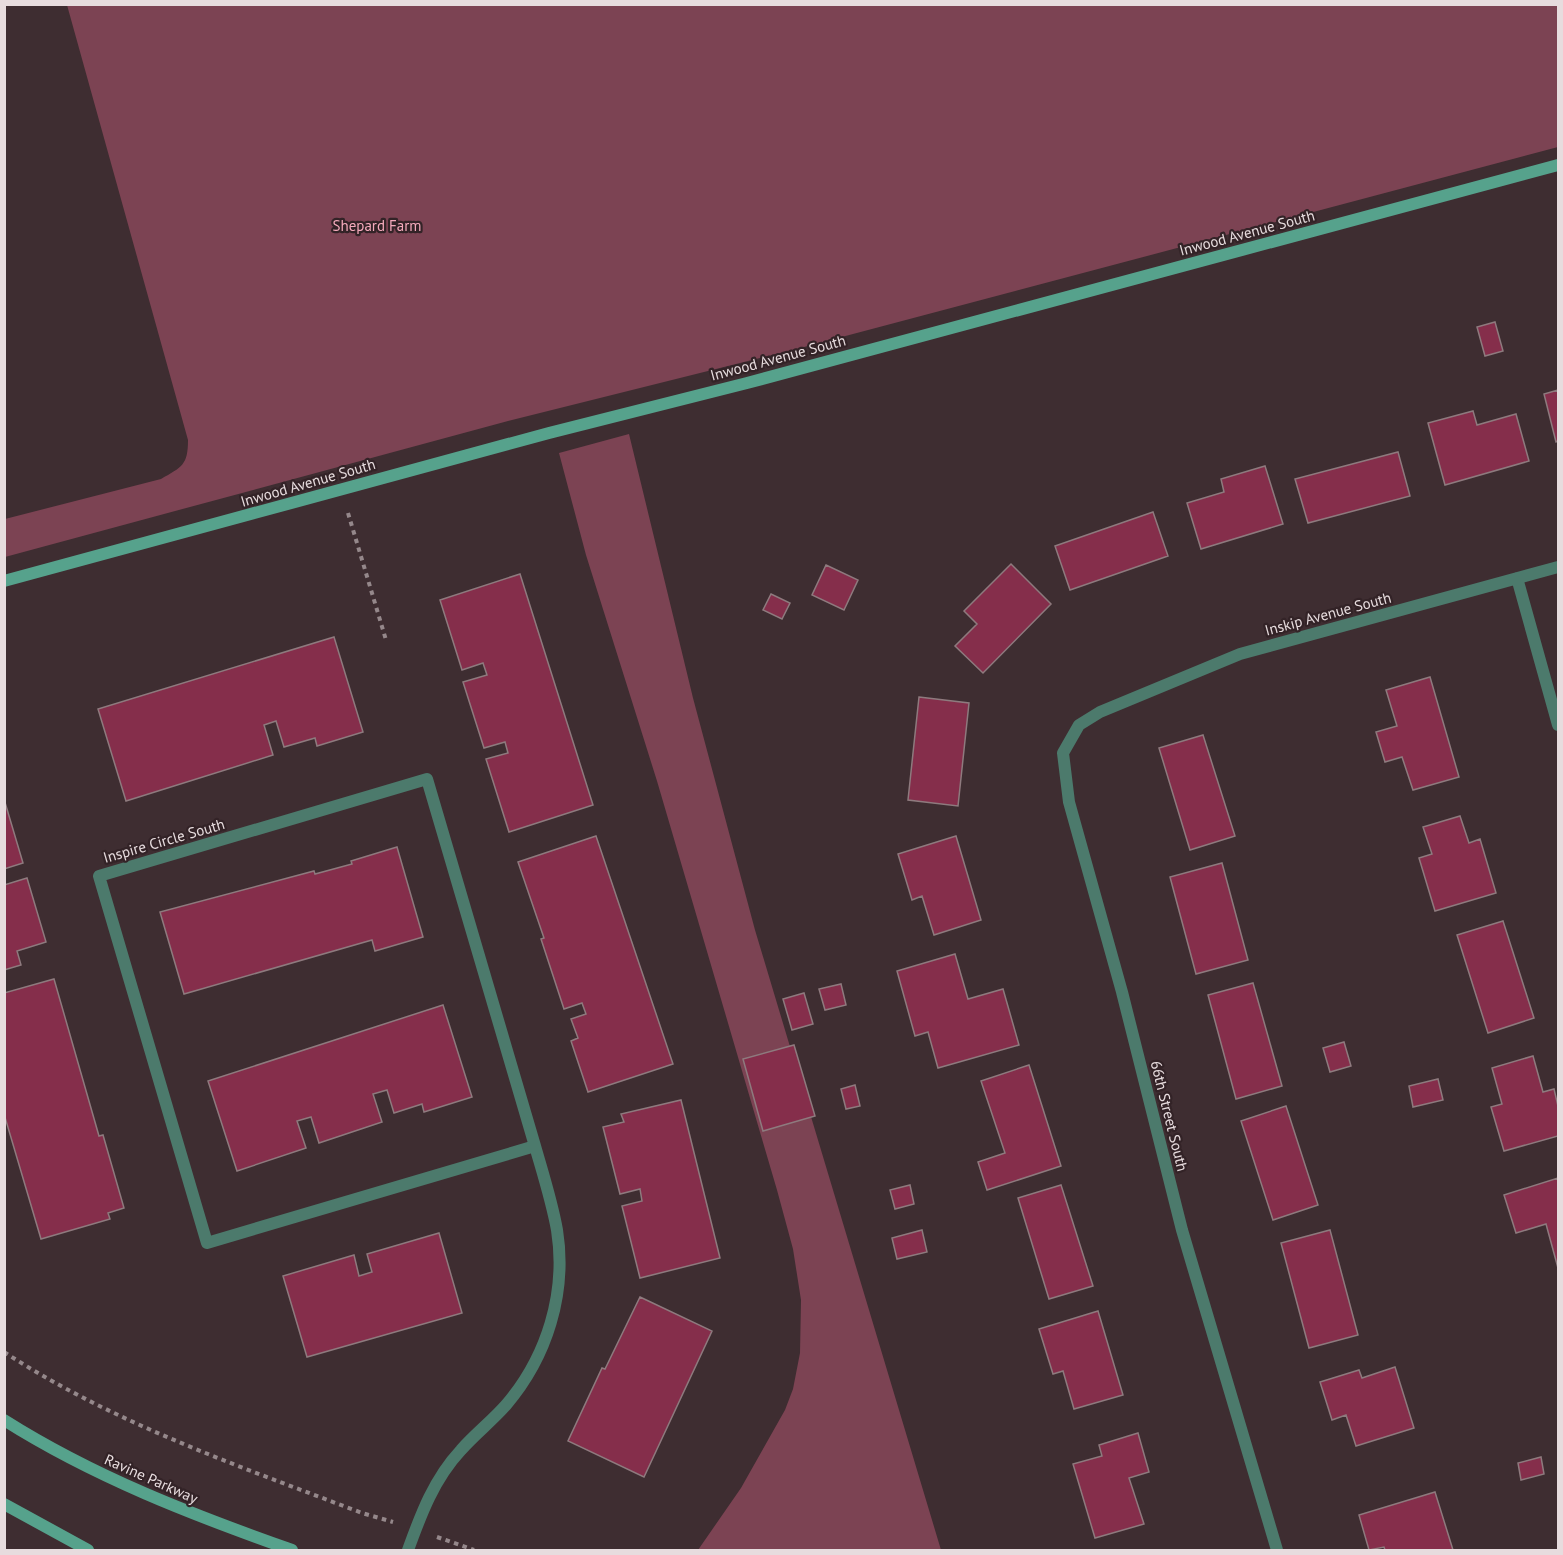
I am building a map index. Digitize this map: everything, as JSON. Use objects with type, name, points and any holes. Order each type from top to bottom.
[{"type":"street","name":"Inwood Avenue South","points":[[4,581],[1558,165]]},
{"type":"street","name":"Inskip Avenue South","points":[[1112,707],[1240,654],[1558,567]]},
{"type":"street","points":[[1517,578],[1558,724]]},
{"type":"street","name":"66th Street South","points":[[1112,707],[1079,725],[1063,753],[1069,802],[1122,993],[1182,1230],[1277,1551]]},
{"type":"street","name":"Inspire Circle South","points":[[408,1551],[422,1511],[435,1484],[461,1449],[488,1424],[522,1385],[536,1362],[546,1337],[558,1286],[559,1245],[553,1212],[535,1146],[426,779],[99,876],[207,1243],[535,1146]]},
{"type":"street","name":"Ravine Parkway","points":[[4,1420],[65,1456],[130,1487],[211,1521],[292,1551]]},
{"type":"street","points":[[4,1504],[88,1551]]},
{"type":"path","points":[[341,489],[386,640]]},
{"type":"path","points":[[4,1352],[61,1386],[163,1437],[373,1516]]},
{"type":"path","points":[[460,1546],[474,1551]]},
{"type":"green space","name":"Shepard Farm","points":[[67,5],[1558,5],[1558,147],[804,347],[508,421],[5,557],[5,519],[161,479],[182,464],[188,448],[188,440]]},
{"type":"green space","points":[[629,434],[693,698],[755,930],[941,1550],[698,1550],[741,1488],[785,1410],[793,1389],[800,1353],[801,1300],[793,1249],[777,1190],[657,781],[586,555],[559,453]]},
{"type":"building","points":[[1495,322],[1503,351],[1485,356],[1477,327]]},
{"type":"building","points":[[1558,390],[1558,441],[1556,442],[1544,394]]},
{"type":"building","points":[[1473,411],[1477,425],[1516,414],[1529,461],[1445,485],[1428,423]]},
{"type":"building","points":[[1398,452],[1410,496],[1308,523],[1295,479]]},
{"type":"building","points":[[1265,466],[1283,524],[1201,549],[1187,503],[1224,492],[1221,479]]},
{"type":"building","points":[[1153,512],[1168,556],[1070,590],[1055,546]]},
{"type":"building","points":[[1011,564],[1051,604],[983,673],[955,646],[977,624],[964,611]]},
{"type":"building","points":[[826,565],[858,580],[844,610],[812,595]]},
{"type":"building","points":[[520,574],[593,805],[509,832],[486,759],[508,753],[505,742],[484,748],[463,682],[487,675],[483,663],[462,670],[440,600]]},
{"type":"building","points":[[771,594],[790,603],[782,619],[763,610]]},
{"type":"building","points":[[334,637],[363,732],[317,746],[315,738],[284,747],[276,721],[264,725],[273,755],[126,801],[98,709]]},
{"type":"building","points":[[1430,677],[1459,777],[1413,790],[1402,757],[1385,762],[1376,732],[1397,726],[1386,690]]},
{"type":"building","points":[[919,697],[969,703],[958,806],[908,800]]},
{"type":"building","points":[[1203,735],[1235,836],[1190,850],[1159,748]]},
{"type":"building","points":[[4,799],[23,863],[4,869]]},
{"type":"building","points":[[1460,816],[1469,843],[1480,839],[1496,893],[1435,911],[1419,858],[1432,854],[1423,827]]},
{"type":"building","points":[[596,836],[673,1064],[588,1092],[571,1041],[578,1038],[571,1019],[586,1014],[582,1003],[564,1009],[541,939],[544,938],[518,862]]},
{"type":"building","points":[[956,836],[981,920],[934,935],[922,896],[912,900],[898,854]]},
{"type":"building","points":[[397,847],[423,937],[375,951],[372,940],[184,994],[160,912],[314,871],[315,874],[352,864],[351,861]]},
{"type":"building","points":[[1222,863],[1248,960],[1196,974],[1170,877]]},
{"type":"building","points":[[27,878],[46,942],[17,951],[21,965],[4,970],[4,885]]},
{"type":"building","points":[[1503,921],[1534,1018],[1488,1033],[1457,935]]},
{"type":"building","points":[[955,954],[968,999],[1003,989],[1019,1045],[938,1068],[928,1032],[915,1036],[897,971]]},
{"type":"building","points":[[54,979],[99,1136],[103,1135],[124,1208],[108,1213],[110,1219],[41,1239],[4,1114],[4,993]]},
{"type":"building","points":[[1253,983],[1282,1086],[1236,1099],[1208,995]]},
{"type":"building","points":[[841,984],[846,1005],[825,1010],[819,989]]},
{"type":"building","points":[[804,993],[813,1024],[792,1030],[783,999]]},
{"type":"building","points":[[443,1005],[472,1097],[424,1112],[422,1104],[394,1113],[387,1090],[373,1094],[382,1122],[319,1143],[311,1117],[297,1121],[306,1148],[237,1171],[208,1081]]},
{"type":"building","points":[[1344,1042],[1351,1066],[1330,1072],[1323,1048]]},
{"type":"building","points":[[794,1045],[815,1116],[763,1131],[743,1059]]},
{"type":"building","points":[[1533,1056],[1543,1092],[1554,1089],[1558,1106],[1558,1136],[1504,1151],[1491,1107],[1502,1104],[1492,1068]]},
{"type":"building","points":[[1029,1065],[1061,1166],[987,1190],[978,1162],[1005,1153],[981,1081]]},
{"type":"building","points":[[1438,1079],[1443,1100],[1413,1107],[1409,1086]]},
{"type":"building","points":[[855,1085],[860,1106],[846,1109],[841,1089]]},
{"type":"building","points":[[681,1100],[720,1258],[640,1278],[622,1206],[642,1201],[640,1189],[620,1194],[603,1127],[624,1122],[621,1114]]},
{"type":"building","points":[[1286,1106],[1318,1205],[1273,1220],[1241,1121]]},
{"type":"building","points":[[1558,1178],[1558,1268],[1546,1224],[1516,1233],[1504,1195]]},
{"type":"building","points":[[910,1185],[914,1204],[895,1209],[890,1190]]},
{"type":"building","points":[[1061,1185],[1093,1286],[1049,1299],[1018,1198]]},
{"type":"building","points":[[922,1230],[927,1252],[897,1259],[892,1238]]},
{"type":"building","points":[[1330,1230],[1358,1335],[1309,1348],[1281,1243]]},
{"type":"building","points":[[439,1233],[462,1313],[307,1357],[283,1276],[354,1255],[359,1276],[372,1272],[367,1254]]},
{"type":"building","points":[[640,1297],[712,1331],[644,1477],[568,1441],[602,1368],[605,1369]]},
{"type":"building","points":[[1098,1311],[1123,1395],[1074,1409],[1063,1371],[1053,1374],[1039,1329]]},
{"type":"building","points":[[1395,1367],[1414,1428],[1356,1446],[1346,1415],[1332,1420],[1320,1382],[1359,1370],[1362,1378]]},
{"type":"building","points":[[1138,1433],[1149,1472],[1129,1478],[1144,1524],[1095,1538],[1073,1464],[1102,1456],[1099,1445]]},
{"type":"building","points":[[1541,1457],[1544,1474],[1521,1480],[1518,1463]]},
{"type":"building","points":[[1435,1492],[1453,1550],[1385,1550],[1384,1547],[1369,1550],[1359,1515]]}]
